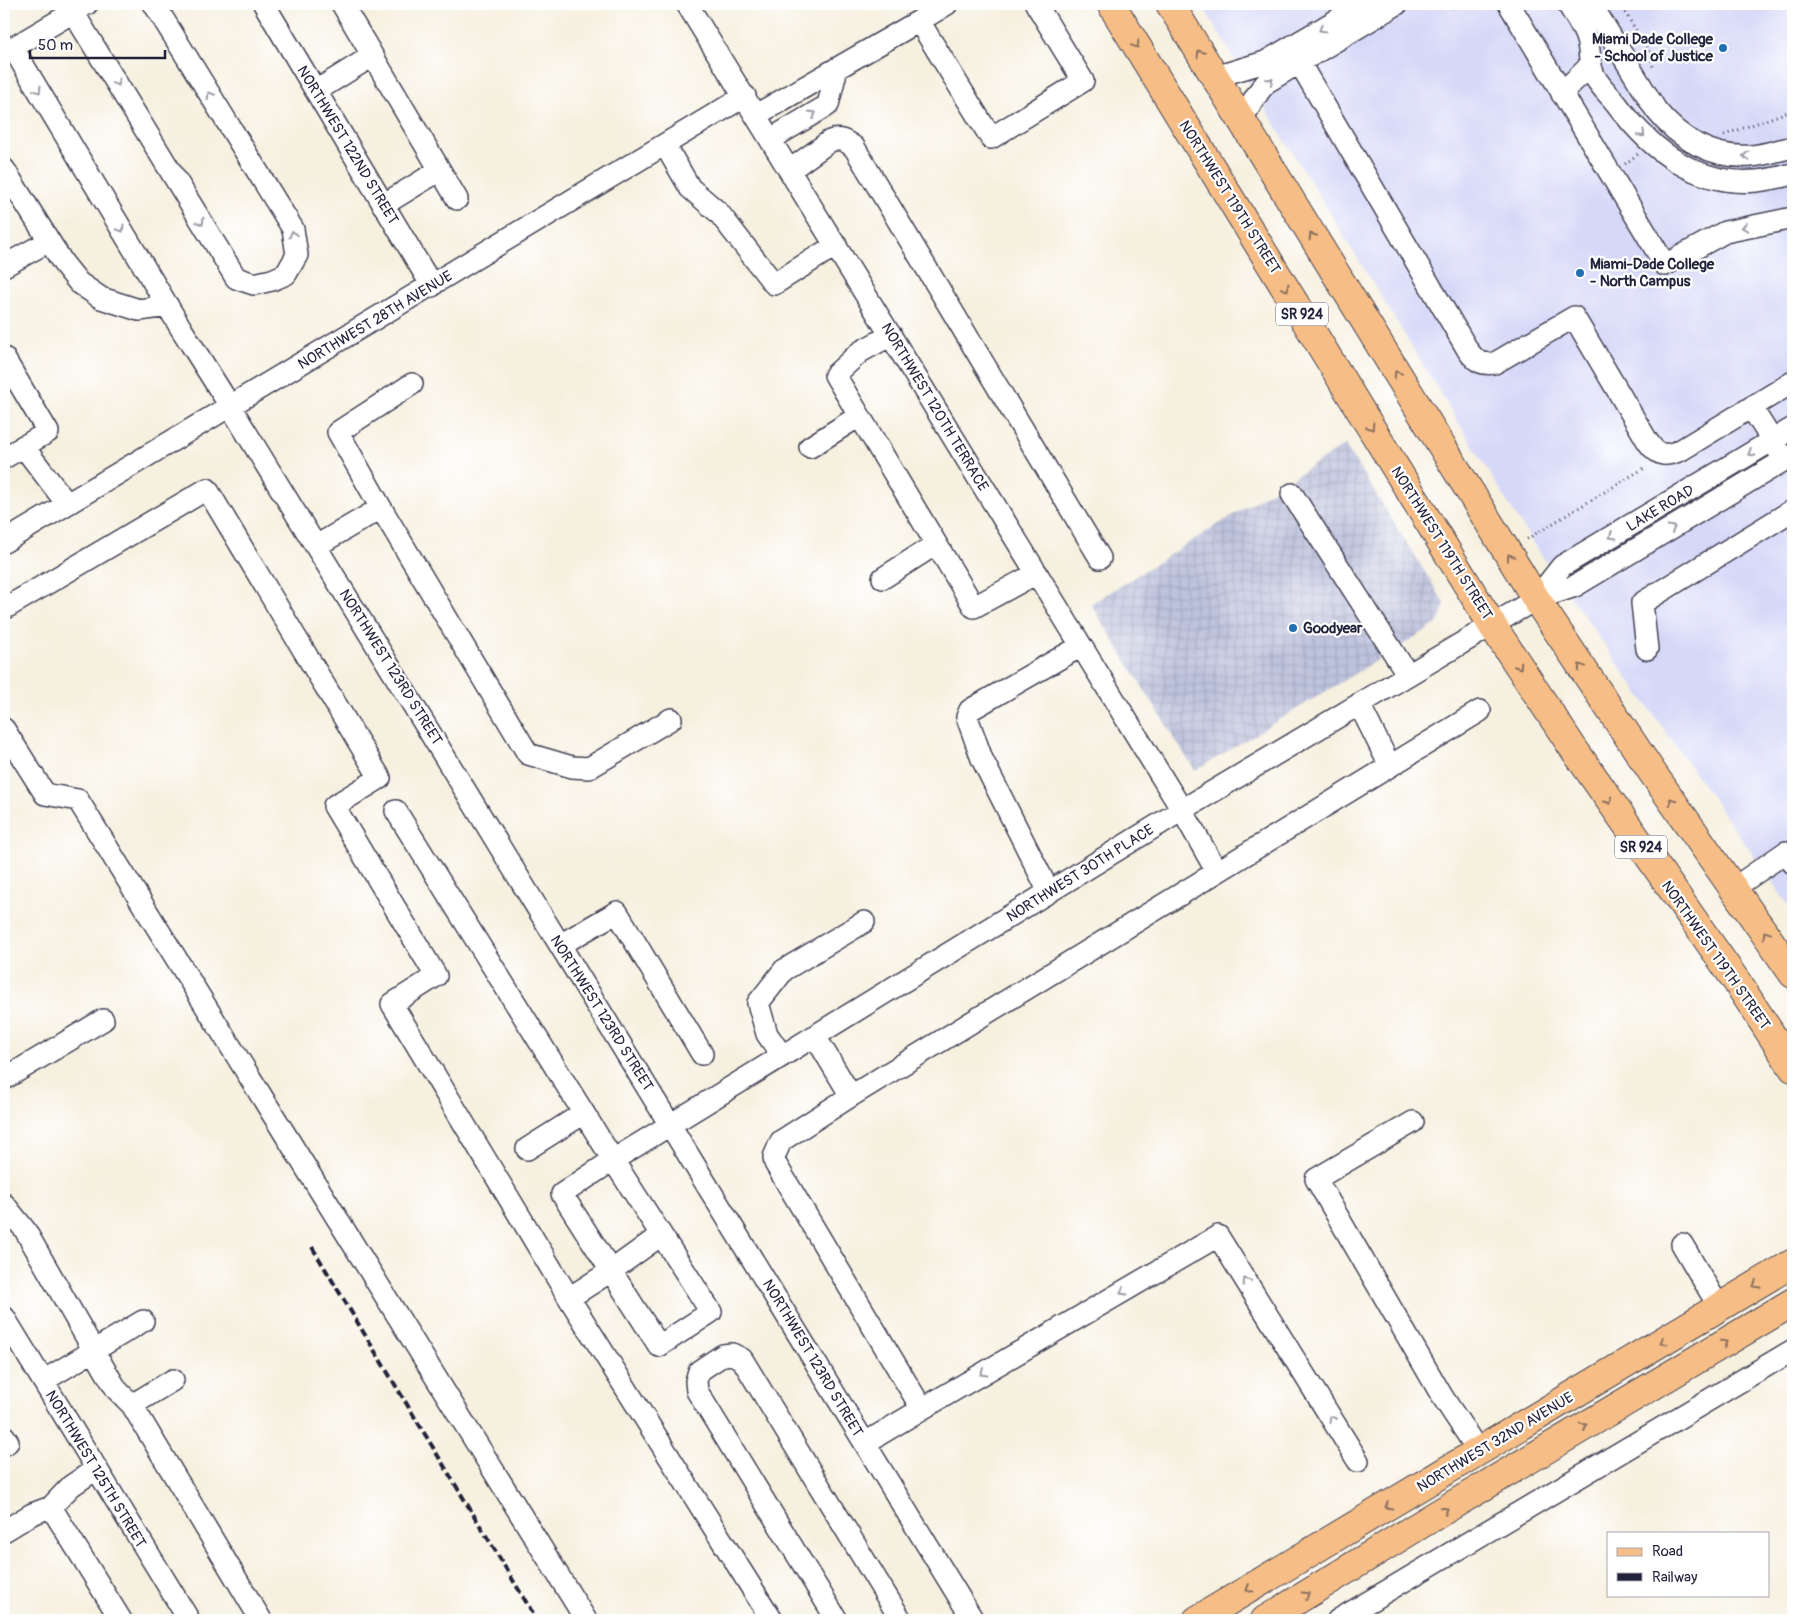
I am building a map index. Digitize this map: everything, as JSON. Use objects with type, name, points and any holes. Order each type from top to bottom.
[{"type":"main road","name":"NORTHWEST 119TH STREET","points":[[1111,4],[1492,625],[1571,745],[1736,982],[1793,1068]]},
{"type":"main road","name":"SR 924","points":[[1170,4],[1536,599],[1654,776],[1793,974]]},
{"type":"main road","name":"NORTHWEST 32ND AVENUE","points":[[1197,1620],[1793,1262]]},
{"type":"main road","points":[[1265,1620],[1436,1515],[1793,1302]]},
{"type":"street","points":[[8,51],[80,8],[236,278],[254,284],[272,280],[286,274],[297,255],[293,229],[154,4]]},
{"type":"street","name":"NORTHWEST 122ND STREET","points":[[264,4],[432,286]]},
{"type":"street","points":[[342,4],[457,200]]},
{"type":"street","name":"NORTHWEST 120TH TERRACE","points":[[687,4],[1182,810],[1217,872]]},
{"type":"street","points":[[764,127],[837,68],[947,4]]},
{"type":"street","points":[[919,21],[991,138],[1083,81],[1036,4]]},
{"type":"street","points":[[1215,77],[1265,62],[1364,4]]},
{"type":"street","points":[[1241,120],[1267,82],[1397,4]]},
{"type":"street","points":[[1509,4],[1665,264],[1725,232],[1793,218]]},
{"type":"street","points":[[1568,4],[1588,41],[1590,65],[1594,76],[1650,143],[1676,162],[1692,170],[1724,180],[1756,181],[1793,174]]},
{"type":"street","points":[[1591,4],[1649,82],[1656,110],[1682,136],[1704,148],[1736,156],[1750,156],[1793,147]]},
{"type":"street","name":"NORTHWEST 123RD STREET","points":[[8,51],[230,406],[973,1620]]},
{"type":"street","points":[[316,91],[372,56]]},
{"type":"street","points":[[1299,62],[1476,361],[1485,365],[1495,362],[1574,317],[1648,442],[1657,453],[1658,459],[1681,450],[1793,382]]},
{"type":"street","points":[[1562,94],[1590,65]]},
{"type":"street","points":[[764,127],[828,105],[837,68]]},
{"type":"street","points":[[1619,107],[1632,103],[1649,82]]},
{"type":"street","points":[[1562,94],[1574,94],[1600,85]]},
{"type":"street","name":"NORTHWEST 28TH AVENUE","points":[[4,542],[745,96]]},
{"type":"street","points":[[790,170],[837,138],[854,147],[1100,558]]},
{"type":"street","points":[[665,145],[690,188],[719,213],[774,284],[836,245]]},
{"type":"street","points":[[4,169],[63,263],[78,283],[101,298],[139,310],[168,306]]},
{"type":"street","points":[[383,205],[440,170]]},
{"type":"street","points":[[4,266],[49,241]]},
{"type":"street","points":[[891,335],[860,352],[835,375],[974,607],[1037,573]]},
{"type":"street","points":[[4,358],[48,432],[4,458]]},
{"type":"street","points":[[412,384],[338,432],[381,508],[528,754],[572,767],[589,768],[671,719]]},
{"type":"street","points":[[1751,407],[1772,441],[1789,457]]},
{"type":"street","points":[[810,447],[859,416]]},
{"type":"street","name":"LAKE ROAD","points":[[1536,599],[1562,566],[1793,428]]},
{"type":"street","points":[[23,446],[67,504]]},
{"type":"street","name":"LAKE ROAD","points":[[1492,625],[1536,599],[1575,586],[1789,457]]},
{"type":"street","points":[[4,609],[207,489],[380,778],[334,806],[436,976],[392,1004],[569,1298],[772,1620]]},
{"type":"street","points":[[1292,494],[1408,675]]},
{"type":"street","points":[[316,546],[381,508]]},
{"type":"street","points":[[1647,649],[1642,603],[1793,510]]},
{"type":"street","points":[[883,578],[936,544]]},
{"type":"street","name":"NORTHWEST 30TH PLACE","points":[[611,1271],[562,1194],[671,1124],[1182,810],[1492,625]]},
{"type":"street","points":[[1049,892],[982,759],[967,717],[970,710],[1081,646]]},
{"type":"street","points":[[1359,704],[1390,766]]},
{"type":"street","points":[[922,1409],[774,1163],[774,1157],[781,1141],[850,1096],[1480,711]]},
{"type":"street","points":[[4,729],[45,794],[78,800],[586,1620]]},
{"type":"street","points":[[396,811],[584,1114],[711,1312],[659,1346],[611,1271]]},
{"type":"street","points":[[1734,888],[1786,852],[1793,863]]},
{"type":"street","points":[[560,945],[617,912],[702,1054]]},
{"type":"street","points":[[782,1056],[767,1034],[758,1003],[784,970],[864,922]]},
{"type":"street","points":[[4,1079],[103,1020]]},
{"type":"street","points":[[815,1036],[850,1096]]},
{"type":"street","points":[[527,1149],[584,1114]]},
{"type":"street","points":[[1413,1122],[1316,1179],[1442,1396],[1479,1452]]},
{"type":"street","points":[[6,1210],[25,1230],[117,1390],[132,1405],[261,1620]]},
{"type":"street","points":[[569,1298],[662,1235]]},
{"type":"street","points":[[865,1444],[1218,1236],[1358,1460]]},
{"type":"street","points":[[1682,1244],[1719,1307]]},
{"type":"street","name":"NORTHWEST 125TH STREET","points":[[4,1317],[189,1620]]},
{"type":"street","points":[[43,1381],[143,1321]]},
{"type":"street","points":[[1338,1620],[1793,1350]]},
{"type":"street","points":[[837,1620],[697,1391],[696,1381],[699,1371],[723,1355],[732,1354],[742,1359],[901,1620]]},
{"type":"street","points":[[132,1405],[173,1380]]},
{"type":"street","points":[[4,1436],[8,1442],[4,1445]]},
{"type":"street","points":[[4,1531],[32,1514],[51,1507],[71,1486],[96,1469]]},
{"type":"street","points":[[51,1507],[121,1620]]},
{"type":"path","points":[[1452,8],[1459,4]]},
{"type":"path","points":[[1620,4],[1651,55],[1649,82]]},
{"type":"path","points":[[1719,137],[1793,110]]},
{"type":"path","points":[[1527,539],[1658,459]]},
{"type":"shaded area","name":"Miami-Dade College - North Campus","points":[[1201,4],[1793,4],[1793,912],[1532,542]]},
{"type":"shaded area","points":[[1345,445],[1445,604],[1438,623],[1195,771],[1091,604]]},
{"type":"railway","points":[[312,1247],[537,1620]]},
{"type":"place","name":"Miami Dade College - School of Justice","points":[[1723,48]]},
{"type":"place","name":"Miami-Dade College - North Campus","points":[[1580,273]]},
{"type":"place","name":"Goodyear","points":[[1293,628]]}]
